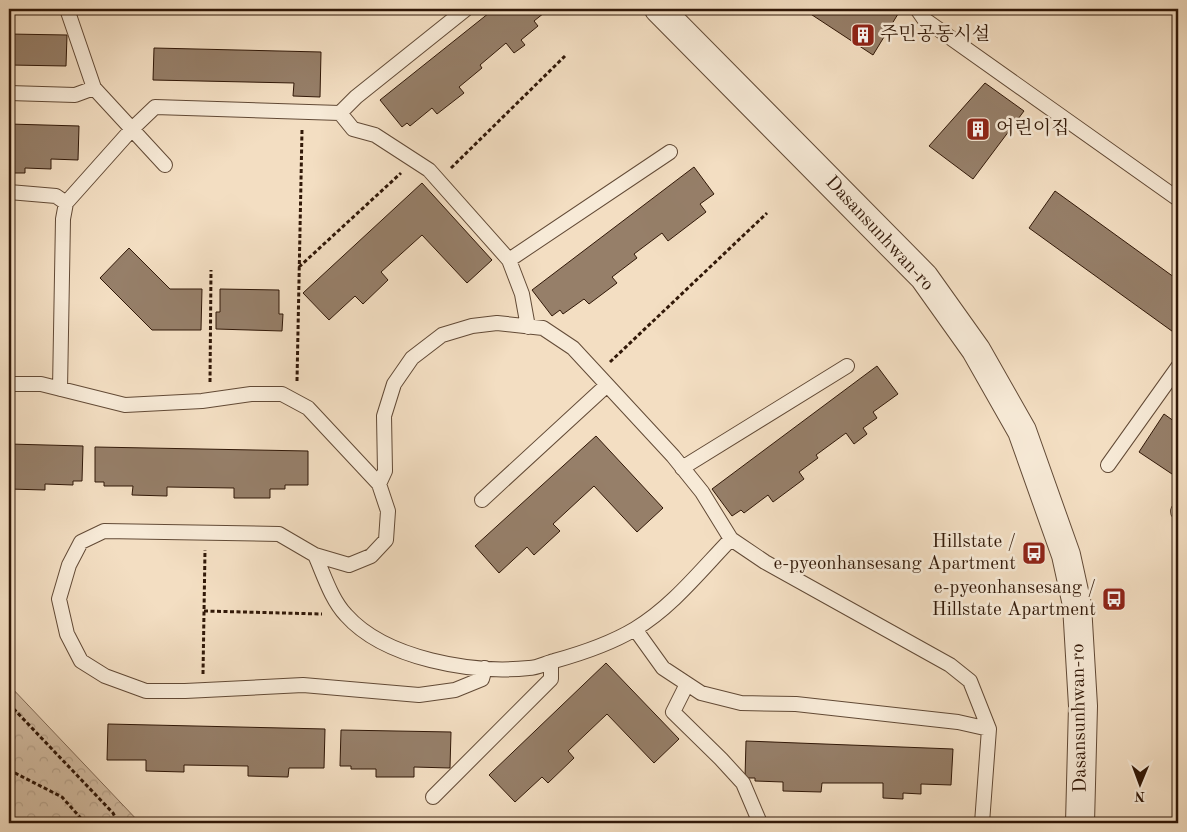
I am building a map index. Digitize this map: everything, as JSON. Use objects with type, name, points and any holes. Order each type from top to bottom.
[{"type":"street","name":"Dasansunhwan-ro","points":[[659,9],[924,277],[976,350],[1022,431],[1066,556],[1077,605],[1083,706],[1080,823]]},
{"type":"lane","points":[[67,9],[94,88],[166,166]]},
{"type":"lane","points":[[60,389],[63,219],[66,203],[132,129],[155,107],[340,113],[356,97],[466,9]]},
{"type":"lane","points":[[917,9],[924,19],[1178,199]]},
{"type":"lane","points":[[9,93],[76,95],[94,88]]},
{"type":"lane","points":[[340,113],[353,130],[376,135],[430,170],[439,180],[509,260],[522,294],[528,326]]},
{"type":"lane","points":[[509,260],[670,152]]},
{"type":"lane","points":[[9,192],[56,196],[66,203]]},
{"type":"lane","points":[[379,484],[385,471],[384,416],[394,384],[412,358],[442,335],[472,326],[497,323],[543,328],[573,348],[682,468],[702,492],[731,539],[765,562],[950,665],[970,682],[989,729],[982,823]]},
{"type":"lane","points":[[682,468],[847,366]]},
{"type":"lane","points":[[1108,465],[1178,367]]},
{"type":"lane","points":[[9,384],[41,384],[125,405],[210,400],[251,394],[282,394],[308,408],[379,484],[388,511],[386,540],[372,556],[350,566],[315,554],[279,534],[104,531],[81,542],[69,566],[59,599],[67,634],[81,661],[105,676],[146,691],[302,686],[419,696],[455,690],[482,679],[485,668]]},
{"type":"lane","points":[[482,500],[607,385]]},
{"type":"lane","points":[[315,554],[330,591],[345,615],[370,636],[408,654],[461,667],[530,668],[593,650],[636,629],[672,601],[731,539]]},
{"type":"lane","points":[[636,629],[663,668],[701,693],[742,703],[815,706],[958,722],[989,729]]},
{"type":"lane","points":[[433,798],[551,679],[551,662]]},
{"type":"lane","points":[[687,684],[672,712],[743,783],[760,823]]},
{"type":"path","points":[[439,180],[565,56]]},
{"type":"path","points":[[296,401],[303,113]]},
{"type":"path","points":[[299,268],[414,160]]},
{"type":"path","points":[[597,374],[767,212]]},
{"type":"path","points":[[210,400],[211,270]]},
{"type":"path","points":[[203,690],[205,534]]},
{"type":"path","points":[[204,611],[345,615]]},
{"type":"path","points":[[9,704],[113,813],[118,823]]},
{"type":"path","points":[[9,770],[62,798],[85,823]]},
{"type":"green space","points":[[9,685],[140,823],[9,823]]},
{"type":"building","points":[[494,9],[549,9],[534,21],[538,26],[521,40],[525,45],[514,53],[506,43],[480,65],[482,68],[459,87],[464,93],[437,114],[432,108],[410,126],[407,123],[402,127],[380,100]]},
{"type":"building","name":"주민공동시설","points":[[803,9],[891,9],[898,14],[873,55]]},
{"type":"building","points":[[9,34],[67,35],[66,66],[10,65],[9,77]]},
{"type":"building","points":[[154,48],[321,52],[320,97],[293,96],[294,83],[153,80]]},
{"type":"building","name":"어린이집","points":[[985,83],[1024,111],[973,179],[929,146]]},
{"type":"building","points":[[9,124],[79,126],[78,160],[51,159],[51,169],[25,168],[25,173],[9,173]]},
{"type":"building","points":[[694,167],[714,194],[700,204],[706,212],[668,241],[662,233],[634,254],[637,258],[612,277],[617,283],[589,304],[584,299],[563,314],[560,310],[552,316],[532,290]]},
{"type":"building","points":[[422,183],[492,260],[467,283],[422,235],[381,272],[388,280],[363,304],[355,296],[329,320],[303,293]]},
{"type":"building","points":[[1055,191],[1178,280],[1178,330],[1176,334],[1029,228]]},
{"type":"building","points":[[129,248],[170,289],[202,289],[201,330],[152,330],[100,278]]},
{"type":"building","points":[[220,289],[279,290],[279,314],[283,314],[282,331],[216,329],[216,312],[220,312]]},
{"type":"building","points":[[877,366],[898,394],[873,412],[877,418],[863,428],[867,434],[854,444],[846,433],[816,455],[818,458],[799,472],[804,479],[773,502],[768,495],[744,513],[741,510],[732,516],[712,489]]},
{"type":"building","points":[[1164,414],[1178,424],[1178,478],[1139,452]]},
{"type":"building","points":[[596,436],[663,508],[637,532],[594,486],[553,524],[560,531],[534,555],[527,547],[499,573],[475,546]]},
{"type":"building","points":[[9,444],[83,446],[82,481],[73,481],[73,485],[45,484],[45,490],[9,489]]},
{"type":"building","points":[[95,447],[308,451],[308,485],[285,485],[285,489],[270,489],[270,498],[234,498],[234,488],[167,487],[167,496],[132,495],[133,486],[104,486],[104,482],[95,482]]},
{"type":"building","points":[[606,663],[679,739],[654,763],[607,714],[568,751],[574,758],[548,783],[542,777],[515,802],[489,775]]},
{"type":"building","points":[[108,724],[325,729],[324,768],[289,768],[288,777],[248,776],[248,766],[184,765],[184,772],[146,771],[146,760],[107,760]]},
{"type":"building","points":[[341,730],[451,732],[450,768],[414,767],[414,777],[376,777],[376,769],[351,769],[351,766],[340,766]]},
{"type":"building","points":[[746,741],[953,749],[951,785],[921,784],[921,794],[903,793],[903,799],[883,798],[883,783],[822,783],[821,792],[783,791],[783,782],[755,781],[755,778],[745,778]]},
{"type":"place","name":"주민공동시설","points":[[863,35]]},
{"type":"place","name":"어린이집","points":[[978,129]]},
{"type":"place","name":"Hillstate / e-pyeonhansesang Apartment","points":[[1034,553]]},
{"type":"place","name":"e-pyeonhansesang / Hillstate Apartment","points":[[1114,599]]}]
